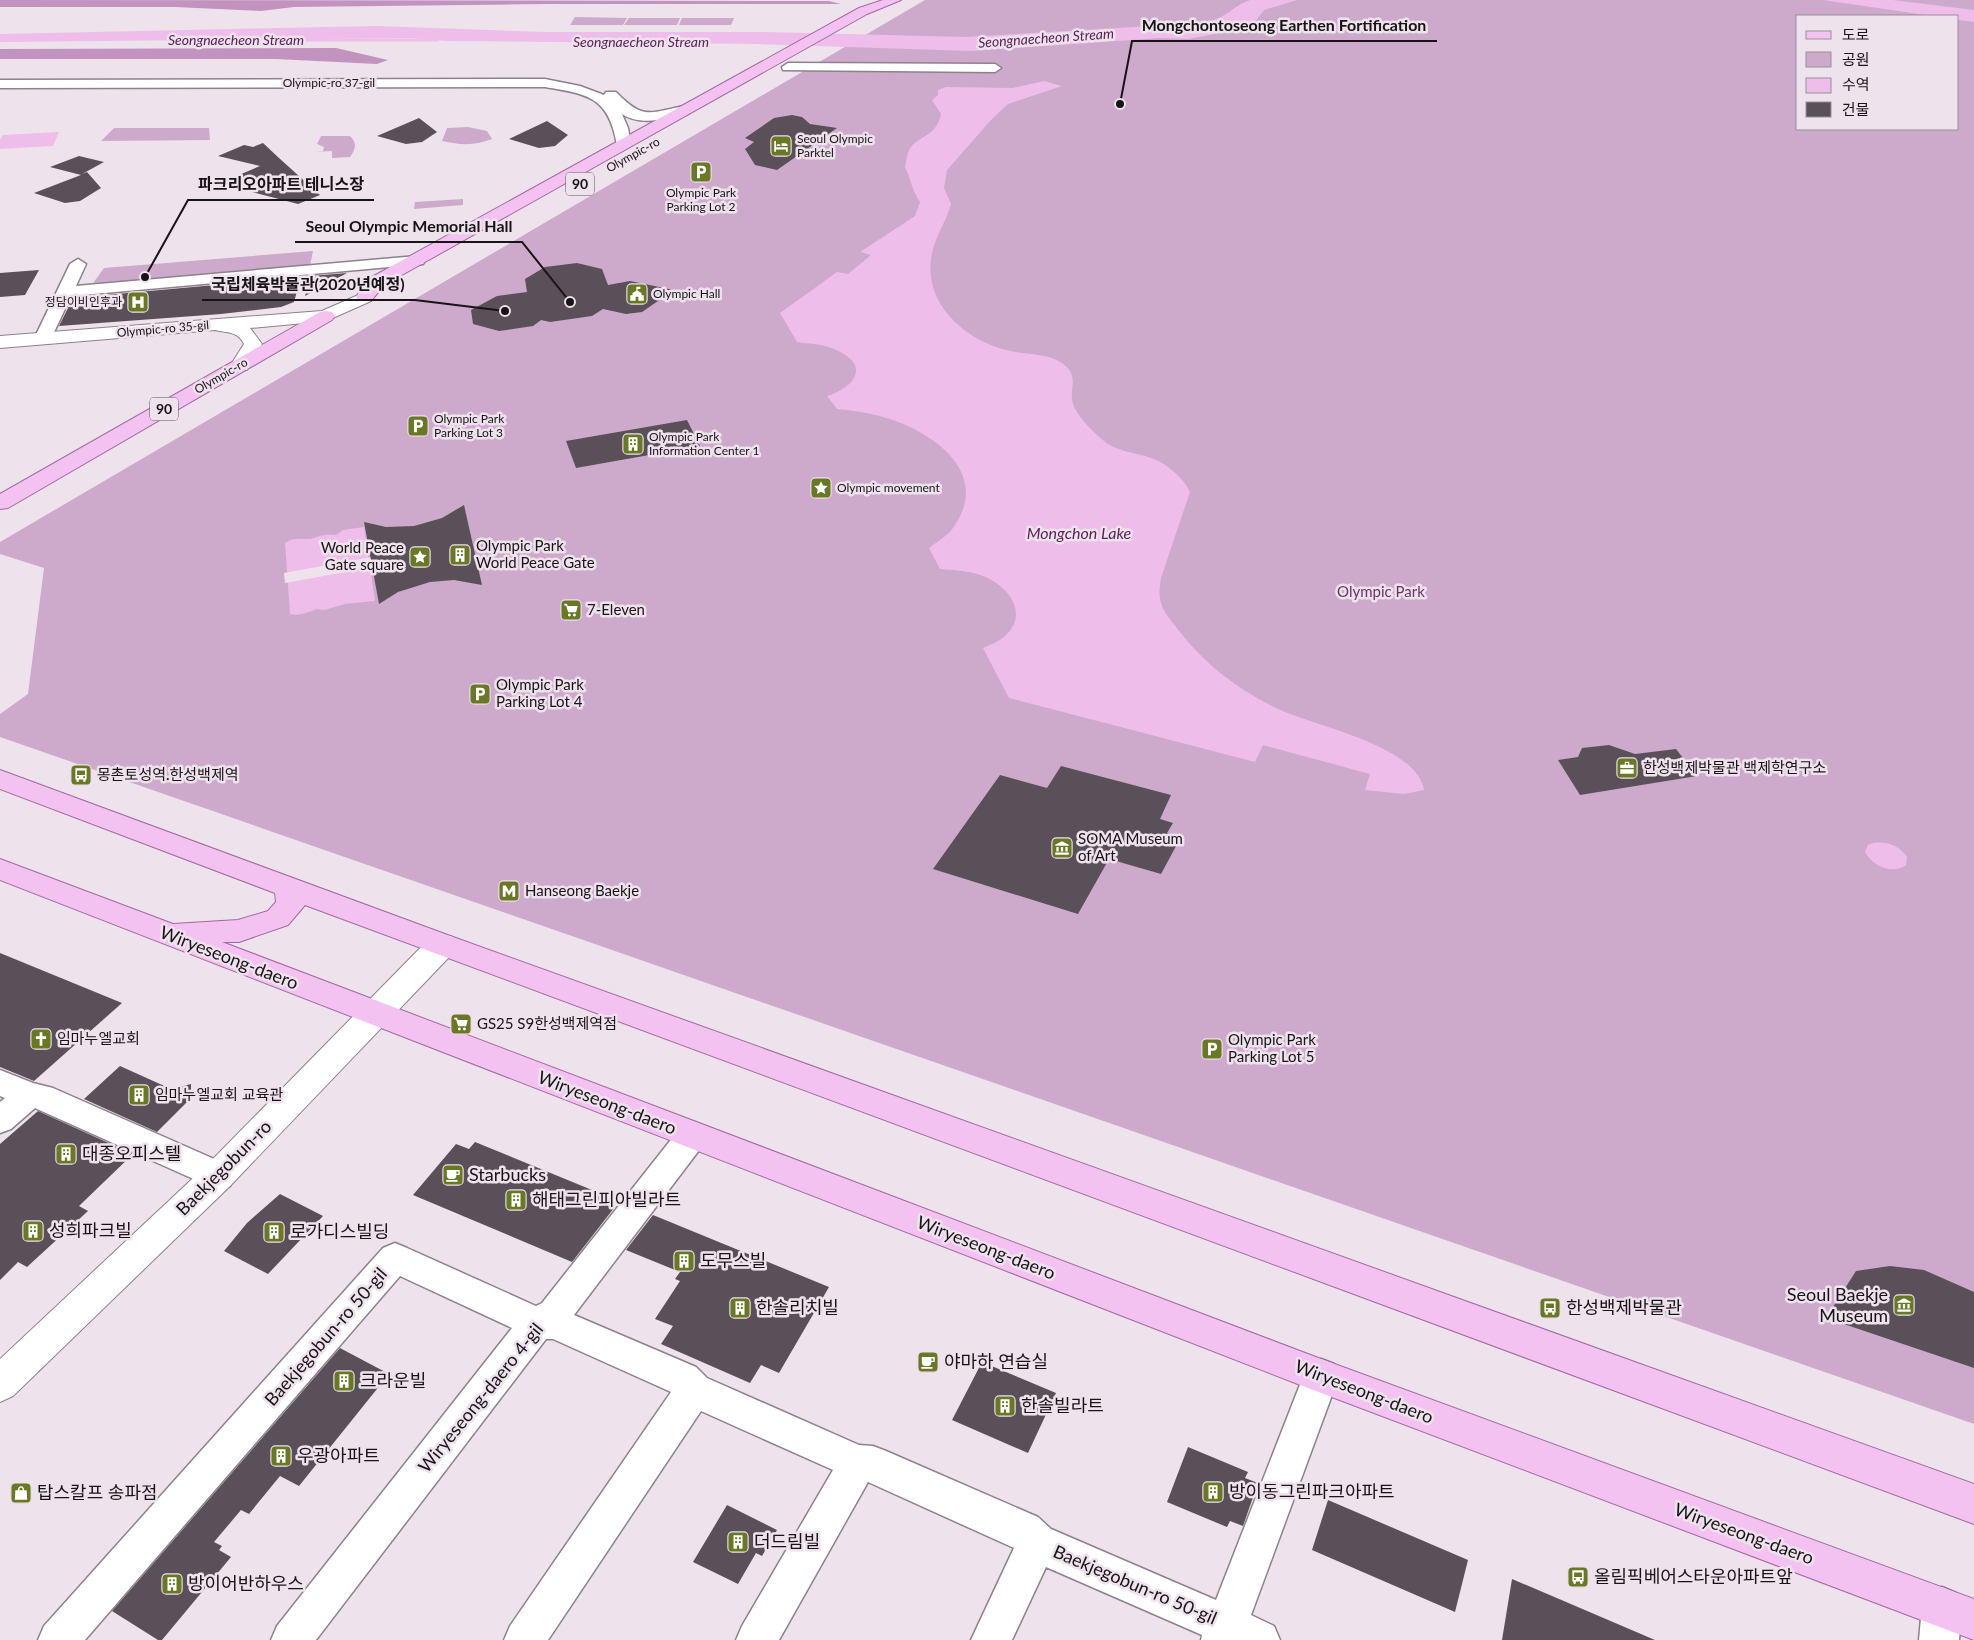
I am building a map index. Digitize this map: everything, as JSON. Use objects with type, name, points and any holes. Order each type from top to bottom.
[{"type":"main road","name":"Olympic-ro","points":[[366,297],[371,287],[378,281],[417,261],[684,110],[863,12],[877,5],[891,5]]},
{"type":"main road","name":"Olympic-ro","points":[[0,502],[326,316],[366,297],[388,291],[436,265],[790,66],[891,5]]},
{"type":"main road","points":[[262,321],[378,281]]},
{"type":"main road","name":"Olympic-ro 35-gil","points":[[0,342],[326,316]]},
{"type":"main road","points":[[206,326],[237,327],[250,336],[253,344],[240,366]]},
{"type":"main road","points":[[0,778],[442,945],[1974,1504]]},
{"type":"main road","name":"Wiryeseong-daero","points":[[0,869],[1321,1376],[1952,1622]]},
{"type":"main road","points":[[166,934],[239,931],[278,918],[291,904],[289,886]]},
{"type":"main road","name":"Baekjegobun-ro","points":[[0,1384],[218,1176],[442,945]]},
{"type":"street","points":[[790,66],[995,68]]},
{"type":"street","points":[[545,83],[579,84],[603,90],[631,114],[641,116],[655,117],[684,110]]},
{"type":"street","name":"Olympic-ro 37-gil","points":[[0,84],[545,83],[578,88],[600,96],[623,126],[624,145]]},
{"type":"street","points":[[65,292],[417,261]]},
{"type":"street","points":[[43,339],[78,264]]},
{"type":"street","points":[[0,1082],[29,1095],[42,1097],[218,1176]]},
{"type":"street","points":[[0,1120],[29,1095]]},
{"type":"street","name":"Wiryeseong-daero 4-gil","points":[[291,1640],[537,1323],[554,1314],[692,1136]]},
{"type":"street","name":"Baekjegobun-ro 50-gil","points":[[58,1640],[395,1258],[537,1323],[555,1323],[683,1379],[694,1390],[858,1463],[873,1464],[1024,1530],[1037,1543],[1224,1632],[1260,1640]]},
{"type":"street","points":[[1224,1632],[1321,1376]]},
{"type":"street","points":[[524,1640],[694,1390]]},
{"type":"street","points":[[756,1640],[858,1463]]},
{"type":"street","name":"Baekjegobun-ro 50-gil","points":[[990,1640],[1037,1543]]},
{"type":"green space","name":"Olympic Park","points":[[925,0],[1974,0],[1974,1424],[0,737],[0,714],[28,694],[44,568],[0,554],[0,542]]},
{"type":"green space","points":[[575,17],[627,18],[623,25],[570,25]]},
{"type":"green space","points":[[629,18],[680,18],[677,25],[624,25]]},
{"type":"green space","points":[[682,18],[734,18],[731,25],[679,25]]},
{"type":"green space","points":[[468,127],[487,131],[492,139],[467,144],[442,141],[447,128]]},
{"type":"green space","points":[[114,128],[209,128],[210,140],[101,141]]},
{"type":"green space","points":[[321,136],[350,136],[355,146],[350,157],[332,158],[332,151],[313,152],[323,151],[324,147],[317,144]]},
{"type":"green space","points":[[463,199],[463,205],[414,209],[415,202]]},
{"type":"green space","points":[[313,251],[310,266],[91,286],[104,268]]},
{"type":"shaded area","points":[[0,0],[829,1],[841,4],[544,4],[294,7],[261,11],[175,7],[0,7]]},
{"type":"shaded area","points":[[336,48],[388,60],[377,64],[276,59],[0,59],[0,49]]},
{"type":"water","name":"Seongnaecheon Stream","points":[[1250,0],[1297,0],[1264,10],[1251,27],[1188,39],[1160,38],[971,51],[758,44],[445,41],[412,38],[0,42],[0,34],[376,26],[546,32],[766,32],[967,37],[1202,23],[1217,19]]},
{"type":"water","points":[[1823,0],[1893,0],[1974,10],[1974,22],[1959,20],[1959,15],[1925,15]]},
{"type":"water","name":"Mongchon Lake","points":[[1044,81],[1062,86],[1008,104],[991,120],[947,170],[944,188],[951,204],[934,246],[930,271],[933,288],[940,304],[963,329],[978,339],[1011,351],[1044,356],[1062,363],[1068,368],[1073,378],[1072,398],[1075,409],[1093,431],[1113,447],[1163,463],[1183,481],[1190,492],[1161,578],[1160,595],[1166,613],[1200,655],[1234,683],[1272,706],[1358,738],[1382,748],[1402,760],[1417,774],[1424,790],[1404,794],[1365,790],[1370,774],[1263,745],[1255,762],[1009,698],[983,648],[1001,639],[1013,627],[1016,610],[1013,602],[1002,587],[986,577],[969,572],[940,569],[929,548],[951,531],[963,510],[966,493],[963,477],[956,463],[945,450],[915,429],[876,415],[837,409],[827,396],[845,387],[851,381],[856,369],[853,362],[847,356],[831,348],[817,344],[797,342],[780,313],[837,272],[848,274],[871,255],[860,252],[915,216],[920,202],[905,167],[907,156],[913,145],[931,132],[939,122],[941,114],[932,100],[938,95],[938,90],[946,87],[1013,88]]},
{"type":"water","points":[[59,132],[53,146],[0,149],[0,140],[3,135]]},
{"type":"water","points":[[364,527],[375,601],[345,604],[324,610],[316,609],[294,615],[290,614],[285,543],[294,539],[310,539],[323,535],[336,535],[343,530]]},
{"type":"water","points":[[1887,843],[1900,849],[1907,857],[1906,865],[1901,868],[1889,869],[1878,865],[1865,852],[1868,845]]},
{"type":"pier","points":[[371,557],[373,567],[285,583],[284,573]]},
{"type":"building","name":"Seoul Olympic Parktel","points":[[792,115],[802,117],[810,124],[837,128],[777,170],[755,165],[745,149],[754,142],[745,138],[774,118]]},
{"type":"building","points":[[419,118],[437,132],[422,142],[406,144],[377,136]]},
{"type":"building","points":[[547,121],[568,135],[555,146],[539,148],[509,139]]},
{"type":"building","points":[[263,143],[320,195],[298,204],[229,186],[242,181],[232,178],[260,166],[218,156],[244,145],[253,147]]},
{"type":"building","points":[[79,156],[104,162],[82,174],[87,172],[101,188],[80,201],[65,203],[34,193],[81,175],[50,167]]},
{"type":"building","points":[[577,263],[602,269],[608,285],[630,281],[674,290],[642,312],[626,314],[603,309],[592,316],[550,322],[541,320],[533,326],[499,331],[473,324],[471,310],[497,296],[527,292],[525,279],[545,267]]},
{"type":"building","points":[[39,270],[25,295],[0,297],[0,273]]},
{"type":"building","points":[[347,273],[305,296],[311,276]]},
{"type":"building","points":[[301,277],[294,302],[281,307],[221,314],[59,326],[73,298]]},
{"type":"building","name":"Olympic Park Information Center 1","points":[[687,420],[700,446],[576,468],[566,441]]},
{"type":"building","name":"Olympic Park World Peace Gate","points":[[464,505],[482,585],[454,580],[430,582],[398,592],[379,604],[364,522],[386,527],[414,526],[442,518]]},
{"type":"building","name":"한성백제박물관 백제학연구소","points":[[1609,745],[1635,754],[1676,749],[1697,776],[1580,795],[1558,760],[1578,757],[1582,748]]},
{"type":"building","name":"SOMA Museum of Art","points":[[1061,766],[1171,795],[1160,819],[1173,823],[1167,833],[1181,837],[1161,874],[1109,859],[1078,914],[933,869],[1000,775],[1047,788]]},
{"type":"building","name":"임마누엘교회","points":[[0,953],[122,1003],[34,1081],[0,1067]]},
{"type":"building","name":"임마누엘교회 교육관","points":[[120,1066],[171,1089],[191,1084],[191,1102],[186,1103],[157,1132],[84,1099]]},
{"type":"building","points":[[38,1111],[133,1154],[79,1206],[88,1211],[27,1267],[18,1262],[0,1280],[0,1144]]},
{"type":"building","name":"해태그린피아빌라트","points":[[475,1142],[609,1197],[604,1204],[614,1208],[572,1262],[413,1195],[456,1144],[469,1149]]},
{"type":"building","name":"로가디스빌딩","points":[[280,1194],[323,1216],[268,1274],[224,1251],[247,1223]]},
{"type":"building","name":"한솔리치빌","points":[[653,1215],[829,1287],[779,1373],[761,1365],[750,1383],[661,1344],[673,1326],[655,1319],[680,1281],[675,1279],[680,1272],[626,1250]]},
{"type":"building","name":"Seoul Baekje Museum","points":[[1890,1266],[1924,1270],[1974,1292],[1974,1368],[1826,1318],[1856,1271]]},
{"type":"building","points":[[340,1348],[389,1374],[299,1486],[280,1476],[249,1514],[241,1510],[214,1542],[222,1546],[219,1550],[231,1557],[162,1640],[158,1640],[112,1611]]},
{"type":"building","name":"한솔빌라트","points":[[982,1362],[1056,1393],[1028,1453],[952,1420]]},
{"type":"building","name":"방이동그린파크아파트","points":[[1188,1447],[1248,1472],[1245,1478],[1258,1483],[1243,1526],[1230,1521],[1227,1527],[1167,1502]]},
{"type":"building","points":[[1328,1500],[1468,1560],[1455,1612],[1312,1550]]},
{"type":"building","name":"더드림빌","points":[[727,1505],[777,1530],[762,1556],[756,1553],[738,1584],[693,1562]]},
{"type":"building","points":[[1512,1579],[1655,1640],[1502,1640]]},
{"type":"waterway","name":"Seongnaecheon Stream","points":[[292,40],[437,40]]},
{"type":"place","name":"Mongchontoseong Earthen Fortification","points":[[1120,104]]},
{"type":"place","name":"Seoul Olympic Parktel","points":[[781,146]]},
{"type":"place","name":"Olympic Park Parking Lot 2","points":[[701,172]]},
{"type":"place","name":"파크리오아파트 테니스장","points":[[145,277]]},
{"type":"place","name":"Olympic Hall","points":[[637,294]]},
{"type":"place","name":"정담이비인후과","points":[[138,302]]},
{"type":"place","name":"Seoul Olympic Memorial Hall","points":[[570,302]]},
{"type":"place","name":"국립체육박물관(2020년예정)","points":[[505,311]]},
{"type":"place","name":"Olympic Park Parking Lot 3","points":[[418,426]]},
{"type":"place","name":"Olympic Park Information Center 1","points":[[633,444]]},
{"type":"place","name":"Olympic movement","points":[[821,488]]},
{"type":"place","name":"Olympic Park World Peace Gate","points":[[460,555]]},
{"type":"place","name":"World Peace Gate square","points":[[420,557]]},
{"type":"place","name":"7-Eleven","points":[[571,610]]},
{"type":"place","name":"Olympic Park Parking Lot 4","points":[[480,694]]},
{"type":"place","name":"한성백제박물관 백제학연구소","points":[[1627,768]]},
{"type":"place","name":"몽촌토성역.한성백제역","points":[[81,775]]},
{"type":"place","name":"SOMA Museum of Art","points":[[1062,848]]},
{"type":"place","name":"Hanseong Baekje","points":[[509,891]]},
{"type":"place","name":"GS25 S9한성백제역점","points":[[461,1024]]},
{"type":"place","name":"임마누엘교회","points":[[41,1039]]},
{"type":"place","name":"Olympic Park Parking Lot 5","points":[[1212,1049]]},
{"type":"place","name":"임마누엘교회 교육관","points":[[139,1095]]},
{"type":"place","name":"대종오피스텔","points":[[66,1154]]},
{"type":"place","name":"Starbucks","points":[[453,1175]]},
{"type":"place","name":"해태그린피아빌라트","points":[[516,1200]]},
{"type":"place","name":"성희파크빌","points":[[33,1231]]},
{"type":"place","name":"로가디스빌딩","points":[[274,1232]]},
{"type":"place","name":"도무스빌","points":[[684,1261]]},
{"type":"place","name":"Seoul Baekje Museum","points":[[1904,1305]]},
{"type":"place","name":"한솔리치빌","points":[[740,1308]]},
{"type":"place","name":"한성백제박물관","points":[[1550,1308]]},
{"type":"place","name":"야마하 연습실","points":[[928,1362]]},
{"type":"place","name":"크라운빌","points":[[344,1381]]},
{"type":"place","name":"한솔빌라트","points":[[1005,1406]]},
{"type":"place","name":"우광아파트","points":[[281,1456]]},
{"type":"place","name":"방이동그린파크아파트","points":[[1213,1492]]},
{"type":"place","name":"탑스칼프 송파점","points":[[21,1493]]},
{"type":"place","name":"더드림빌","points":[[738,1542]]},
{"type":"place","name":"올림픽베어스타운아파트앞","points":[[1578,1577]]},
{"type":"place","name":"방이어반하우스","points":[[172,1584]]}]
